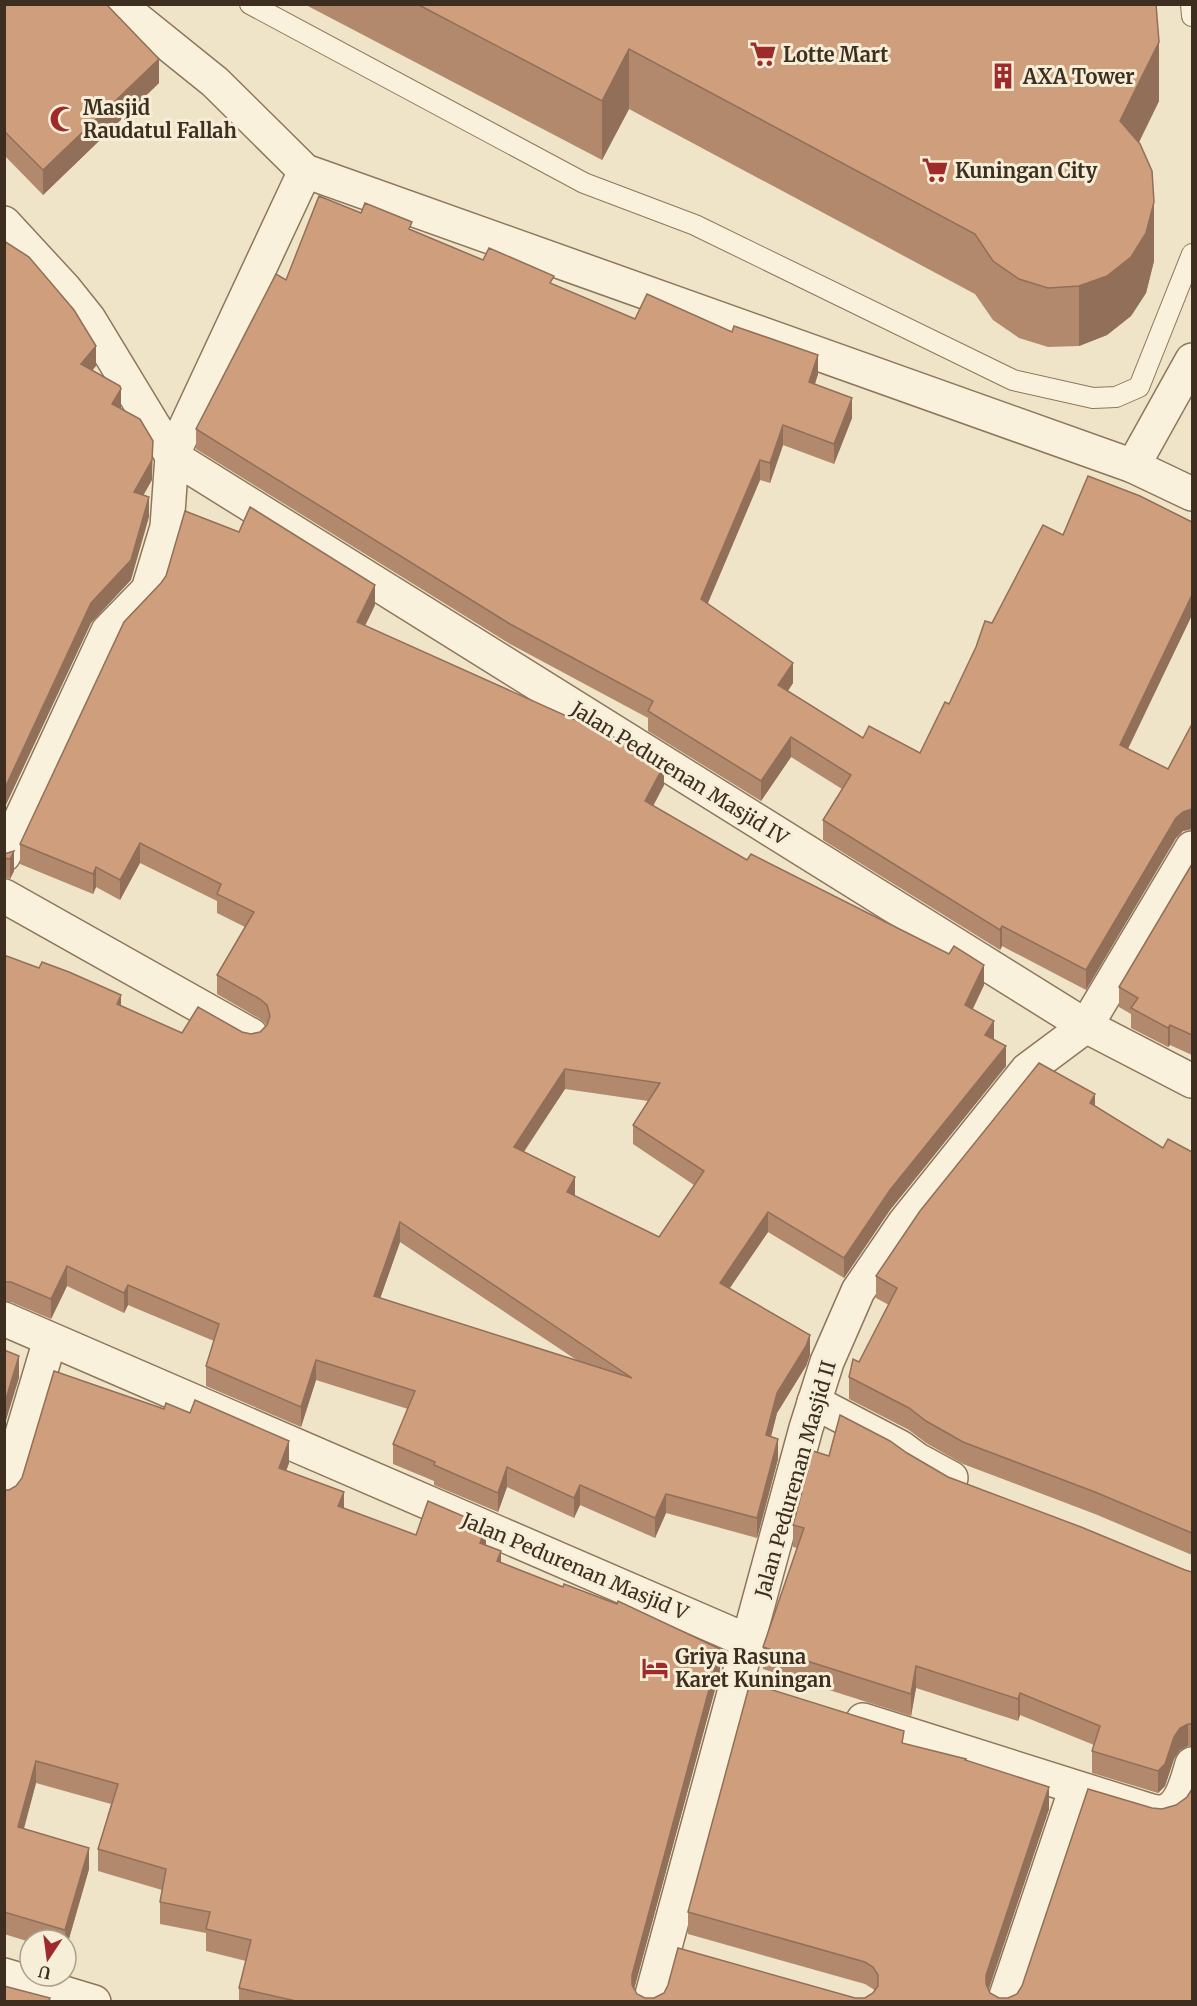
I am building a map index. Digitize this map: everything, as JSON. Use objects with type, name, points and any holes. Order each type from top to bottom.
[{"type":"street","points":[[118,4],[215,82],[305,171],[1133,466],[1192,494]]},
{"type":"street","points":[[4,855],[108,631],[148,590],[167,526],[172,456],[305,171]]},
{"type":"street","name":"Jalan Pedurenan Masjid IV","points":[[4,223],[65,289],[88,319],[172,456],[1086,1026],[1192,1081]]},
{"type":"street","points":[[1133,466],[1192,360]]},
{"type":"street","name":"Jalan Pedurenan Masjid II","points":[[650,2001],[665,1947],[751,1685],[748,1641],[814,1402],[827,1362],[858,1291],[905,1222],[1027,1070],[1086,1026],[1192,848]]},
{"type":"street","points":[[4,896],[251,1035]]},
{"type":"street","name":"Jalan Pedurenan Masjid V","points":[[4,1319],[748,1641]]},
{"type":"street","points":[[4,1494],[50,1340]]},
{"type":"street","points":[[814,1402],[900,1447],[916,1459],[956,1481],[978,1489]]},
{"type":"street","points":[[833,1710],[1076,1788],[1160,1812],[1172,1808],[1181,1794],[1192,1764]]},
{"type":"street","points":[[1005,2001],[1076,1788]]},
{"type":"street","points":[[665,1947],[699,1956]]},
{"type":"street","points":[[4,1975],[94,2001]]},
{"type":"lane","points":[[250,4],[584,183],[695,225],[1013,380],[1094,398],[1116,397],[1139,387],[1192,254]]},
{"type":"lane","points":[[1191,4],[1192,16]]},
{"type":"building","name":"Masjid Raudatul Fallah","points":[[4,4],[106,4],[159,59],[43,170],[4,131]]},
{"type":"building","points":[[417,4],[1156,4],[1159,42],[1120,121],[1140,144],[1152,171],[1154,202],[1146,233],[1131,257],[1107,276],[1079,286],[1048,288],[1019,279],[993,261],[975,234],[629,49],[602,101]]},
{"type":"building","points":[[319,196],[361,213],[365,203],[412,222],[409,229],[483,260],[489,248],[554,276],[550,283],[635,319],[647,294],[732,332],[734,326],[818,355],[809,382],[852,398],[834,444],[783,425],[770,463],[760,460],[701,599],[793,663],[778,685],[863,738],[869,726],[920,753],[945,702],[949,704],[976,647],[985,621],[992,623],[1043,525],[1063,535],[1088,476],[1140,496],[1192,522],[1192,595],[1120,745],[1168,769],[1192,724],[1192,809],[1176,818],[1086,970],[1002,926],[1000,930],[823,820],[851,775],[791,737],[761,781],[648,711],[653,701],[510,624],[196,429],[276,274],[286,280]]},
{"type":"building","points":[[4,241],[29,257],[74,310],[96,346],[81,364],[120,386],[121,389],[112,404],[140,419],[153,441],[152,460],[134,492],[149,497],[131,560],[91,603],[4,790]]},
{"type":"building","points":[[250,507],[375,585],[357,622],[631,745],[664,765],[645,801],[747,860],[751,854],[949,954],[954,946],[984,965],[965,1005],[994,1021],[985,1035],[1006,1046],[890,1190],[844,1258],[768,1212],[720,1283],[810,1335],[806,1346],[777,1393],[766,1435],[778,1439],[757,1518],[666,1494],[655,1518],[580,1485],[574,1498],[507,1467],[498,1493],[393,1444],[415,1391],[316,1360],[301,1407],[206,1366],[219,1324],[128,1285],[124,1293],[67,1266],[51,1299],[11,1282],[4,1282],[4,955],[39,968],[42,962],[69,972],[121,995],[117,1004],[182,1033],[198,1007],[242,1032],[251,1034],[260,1032],[267,1025],[270,1016],[267,1005],[260,999],[217,975],[254,912],[217,894],[221,884],[140,843],[120,880],[96,867],[93,874],[20,844],[124,622],[166,576],[185,511],[239,532]],"holes":[[[565,1069],[660,1083],[633,1125],[704,1171],[659,1237],[567,1192],[575,1177],[514,1147]],[[400,1222],[632,1378],[374,1296]]]},
{"type":"building","points":[[14,851],[10,859],[4,858],[4,854]]},
{"type":"building","points":[[1192,864],[1192,1035],[1170,1025],[1168,1028],[1131,1008],[1138,998],[1119,987]]},
{"type":"building","points":[[1039,1063],[1095,1094],[1090,1103],[1163,1148],[1168,1139],[1192,1152],[1192,1533],[1095,1492],[963,1442],[926,1421],[909,1408],[849,1377],[853,1359],[859,1362],[897,1288],[876,1276],[920,1211]]},
{"type":"building","points":[[4,1350],[19,1356],[4,1405]]},
{"type":"building","points":[[54,1371],[164,1409],[166,1403],[190,1413],[195,1400],[289,1441],[279,1468],[344,1492],[338,1506],[416,1535],[428,1501],[486,1526],[480,1543],[501,1551],[497,1561],[563,1587],[564,1584],[617,1604],[618,1601],[720,1649],[632,1975],[632,1985],[637,1994],[645,1998],[654,1998],[664,1993],[678,1948],[855,1998],[865,1998],[878,1986],[878,1975],[873,1967],[865,1962],[688,1912],[750,1683],[904,1731],[902,1743],[966,1759],[1049,1787],[986,1975],[986,1984],[990,1993],[999,1998],[1008,1998],[1017,1994],[1022,1986],[1088,1789],[1162,1809],[1176,1805],[1187,1797],[1192,1789],[1192,2001],[296,2001],[239,1988],[251,1940],[206,1929],[210,1912],[160,1902],[166,1869],[98,1849],[118,1784],[36,1761],[18,1827],[89,1848],[66,1928],[58,1928],[4,1912],[4,1490],[16,1486],[22,1478]]},
{"type":"building","points":[[840,1415],[890,1441],[948,1477],[1192,1572],[1192,1724],[1180,1728],[1174,1737],[1165,1764],[1158,1771],[1092,1751],[1100,1726],[1020,1693],[1018,1699],[916,1666],[911,1694],[763,1647],[804,1528],[793,1525],[813,1451],[829,1456]]},
{"type":"building","points":[[4,1986],[50,1998],[49,2001],[4,2001]]},
{"type":"place","name":"Lotte Mart","points":[[763,54]]},
{"type":"place","name":"AXA Tower","points":[[1003,76]]},
{"type":"place","name":"Masjid Raudatul Fallah","points":[[63,119]]},
{"type":"place","name":"Kuningan City","points":[[935,170]]},
{"type":"place","name":"Griya Rasuna Karet Kuningan","points":[[655,1668]]}]
